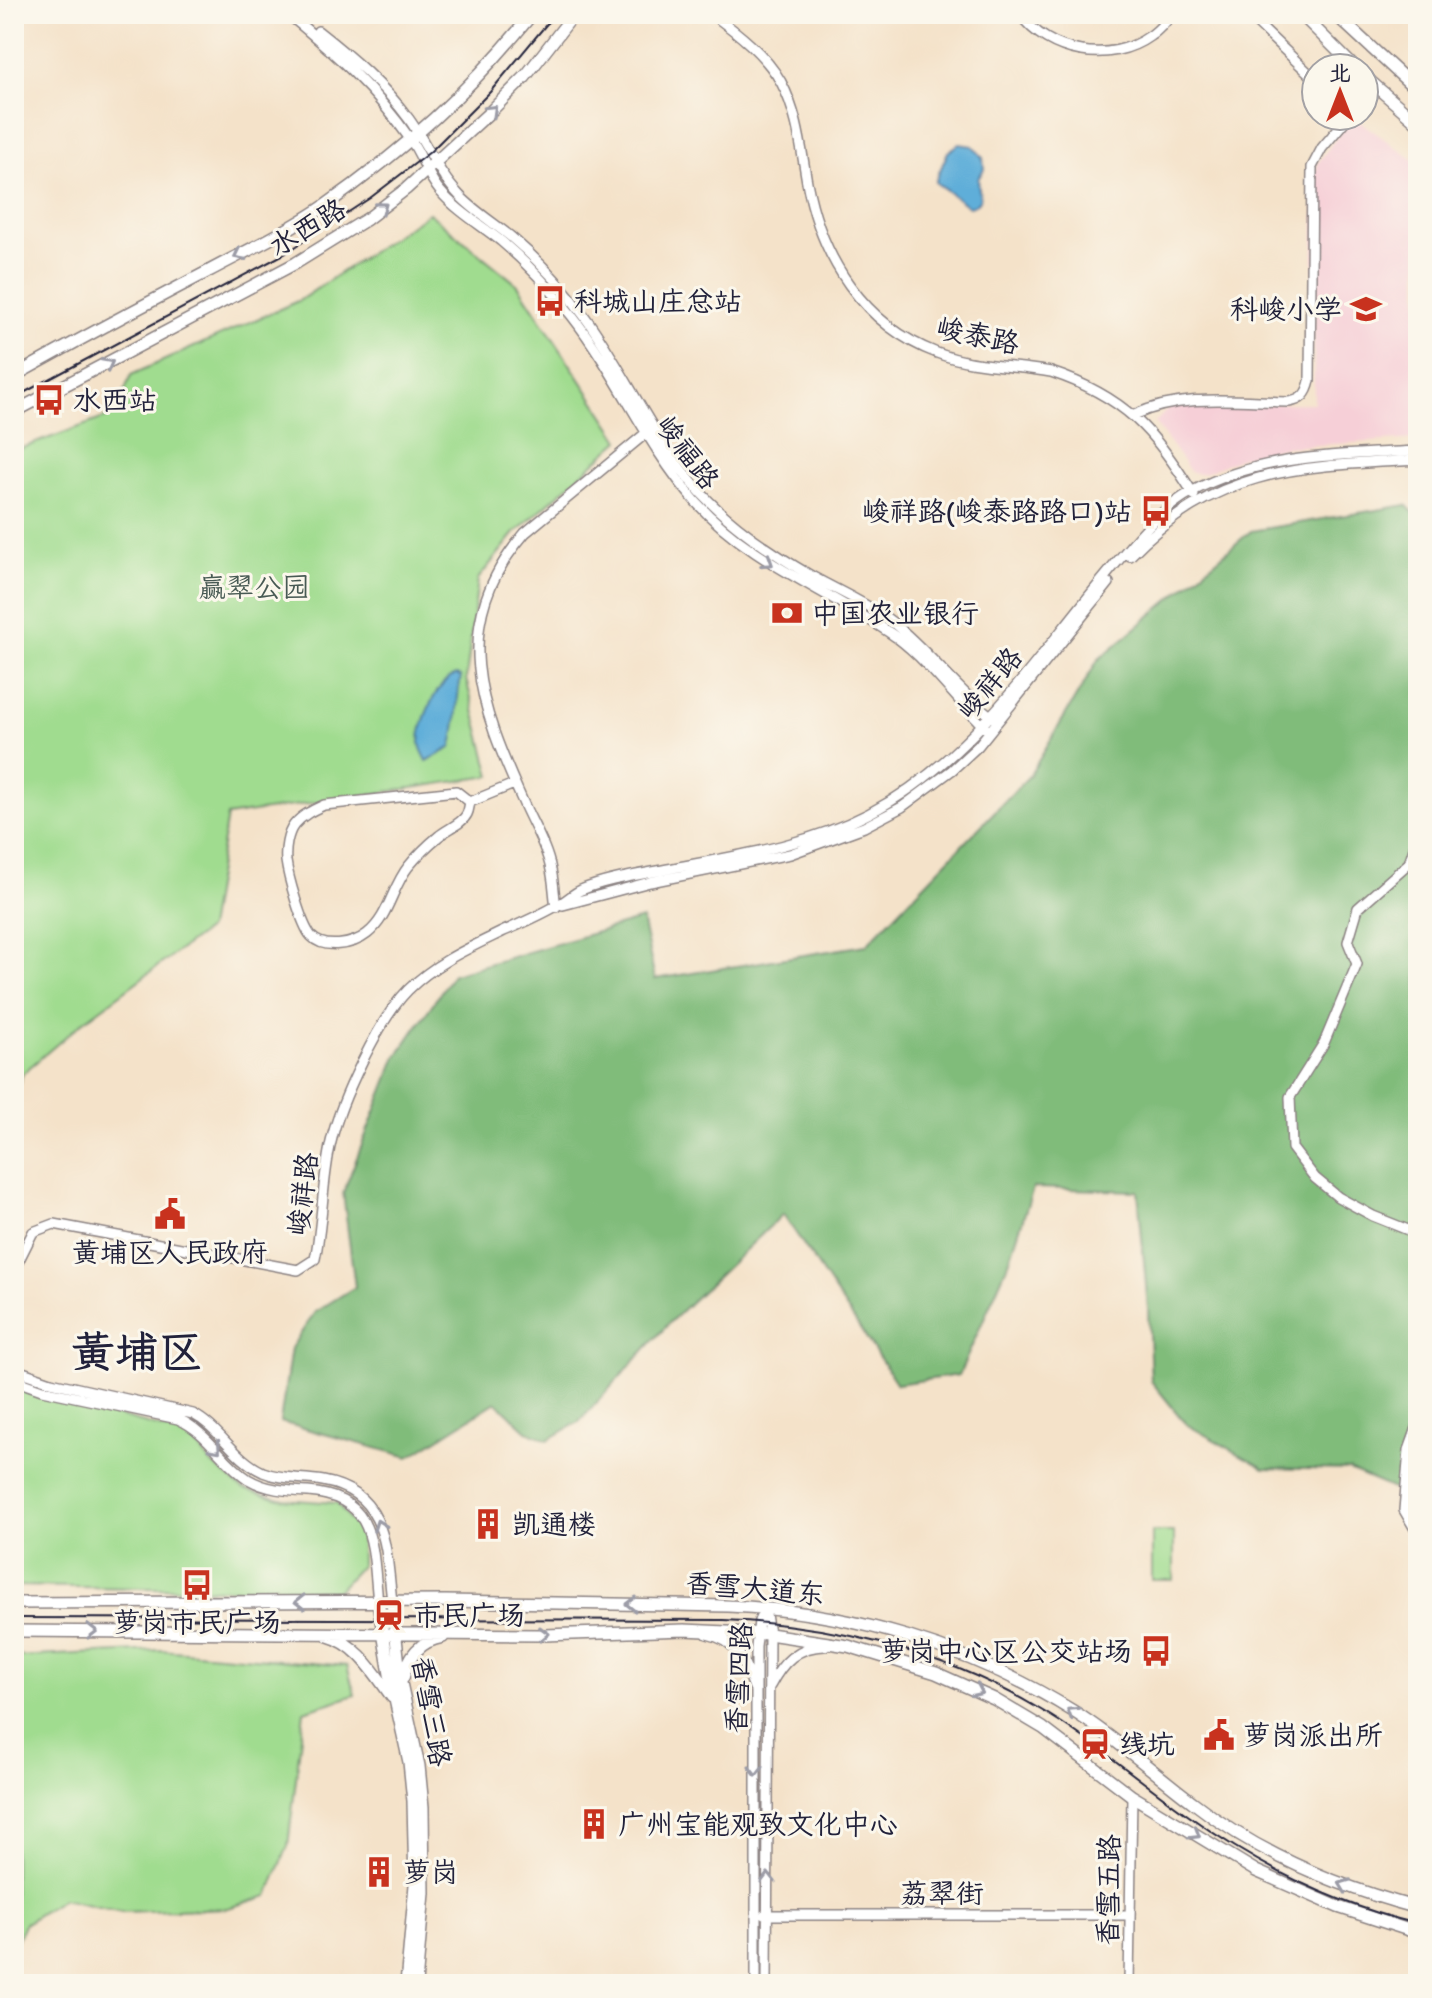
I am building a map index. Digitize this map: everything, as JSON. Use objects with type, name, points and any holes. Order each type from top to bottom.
[{"type":"main road","name":"水西路","points":[[14,376],[273,238],[322,208],[416,137],[478,79],[532,14]]},
{"type":"main road","name":"水西路","points":[[14,412],[296,263],[367,219],[431,166],[525,77],[574,14]]},
{"type":"main road","points":[[1301,14],[1339,52]]},
{"type":"main road","points":[[1335,14],[1418,91]]},
{"type":"main road","points":[[1380,90],[1418,123]]},
{"type":"main road","name":"香雪三路","points":[[378,1602],[389,1632],[419,1766],[424,1893],[416,1984]]},
{"type":"main road","name":"香雪大道东","points":[[14,1603],[392,1602],[765,1608],[878,1628],[987,1666],[1033,1688],[1076,1713],[1194,1804],[1253,1842],[1337,1882],[1418,1908]]},
{"type":"main road","name":"香雪三路","points":[[392,1602],[389,1632],[395,1701],[409,1762],[415,1836],[415,1885],[406,1984]]},
{"type":"main road","name":"香雪大道东","points":[[14,1631],[466,1634],[684,1630],[763,1634],[848,1646],[936,1673],[994,1699],[1043,1728],[1132,1796],[1236,1859],[1291,1888],[1418,1933]]},
{"type":"main road","points":[[307,1633],[330,1637],[349,1645],[395,1701]]},
{"type":"main road","points":[[401,1683],[411,1656],[421,1644],[438,1637],[466,1634]]},
{"type":"street","points":[[288,14],[349,68],[416,137]]},
{"type":"street","points":[[296,14],[362,68],[399,107],[416,137]]},
{"type":"street","name":"峻泰路","points":[[712,14],[747,41],[780,81],[794,111],[815,219],[824,243],[852,290],[876,315],[906,339],[939,354],[1051,372],[1124,406],[1160,444],[1194,497]]},
{"type":"street","points":[[1020,14],[1048,40],[1095,53],[1124,49],[1150,36],[1173,14]]},
{"type":"street","points":[[1247,14],[1300,65]]},
{"type":"street","points":[[1134,415],[1176,401],[1289,402],[1305,395],[1310,381],[1312,167],[1336,132]]},
{"type":"street","name":"峻福路","points":[[416,137],[439,190],[518,256],[571,315],[598,353],[645,434],[677,479],[717,524],[786,573],[898,639],[986,729]]},
{"type":"street","name":"峻福路","points":[[431,166],[462,198],[534,257],[567,293],[608,350],[664,446],[710,502],[761,545],[892,622],[994,719]]},
{"type":"street","points":[[556,907],[551,867],[492,731],[479,679],[482,609],[509,551],[525,533],[645,434]]},
{"type":"street","name":"峻祥路","points":[[14,1270],[33,1232],[54,1224],[298,1270],[315,1259],[331,1138],[372,1042],[405,993],[425,974],[455,955],[556,907],[650,882],[764,860],[834,840],[884,817],[923,793],[952,770],[1128,550],[1165,512],[1233,474],[1267,464],[1418,451]]},
{"type":"street","name":"峻祥路","points":[[1194,497],[1251,478],[1281,472],[1418,460]]},
{"type":"street","points":[[470,802],[514,784]]},
{"type":"street","points":[[456,791],[470,802],[467,815],[409,865],[382,917],[370,932],[358,940],[342,944],[325,944],[313,939],[305,928],[286,861],[287,844],[293,827],[309,812],[324,805],[456,791]]},
{"type":"street","points":[[1418,836],[1409,863],[1358,908],[1348,942],[1357,964],[1324,1043],[1290,1097],[1292,1148],[1315,1178],[1338,1197],[1418,1234]]},
{"type":"street","name":"香雪三路","points":[[14,1369],[51,1382],[193,1414],[209,1425],[248,1464],[262,1471],[282,1477],[342,1485],[358,1495],[374,1512],[381,1528],[392,1602]]},
{"type":"street","name":"香雪三路","points":[[14,1380],[42,1390],[178,1419],[194,1426],[236,1470],[250,1480],[264,1486],[322,1493],[345,1501],[356,1509],[368,1527],[378,1602]]},
{"type":"street","points":[[1418,1425],[1409,1450],[1404,1510],[1418,1534]]},
{"type":"street","name":"香雪四路","points":[[756,1984],[756,1693],[765,1608]]},
{"type":"street","points":[[684,1630],[713,1635],[736,1647],[746,1663],[756,1693]]},
{"type":"street","name":"香雪四路","points":[[763,1634],[769,1689],[767,1984]]},
{"type":"street","points":[[769,1689],[779,1669],[795,1653],[819,1646],[848,1646]]},
{"type":"street","name":"香雪五路","points":[[1129,1984],[1132,1796]]},
{"type":"street","name":"荔翠街","points":[[756,1915],[1129,1915]]},
{"type":"shaded area","name":"科峻小学","points":[[1340,132],[1374,132],[1418,163],[1418,439],[1285,447],[1242,457],[1205,473],[1190,471],[1155,423],[1171,405],[1314,403],[1314,179],[1318,163]]},
{"type":"green space","name":"赢翠公园","points":[[429,213],[518,285],[620,440],[515,533],[478,579],[466,679],[491,776],[227,816],[208,929],[84,1021],[23,1073],[14,1094],[14,451],[115,414],[131,375],[300,300]]},
{"type":"green space","points":[[1406,505],[1418,517],[1418,1523],[1396,1490],[1349,1470],[1264,1468],[1186,1424],[1151,1381],[1138,1191],[1033,1188],[1009,1262],[959,1375],[897,1384],[783,1214],[670,1322],[579,1422],[548,1440],[527,1431],[496,1402],[409,1457],[280,1422],[291,1348],[315,1312],[355,1287],[343,1193],[397,1056],[453,974],[642,919],[655,979],[866,945],[1030,775],[1098,660],[1251,531]]},
{"type":"green space","name":"市民广场","points":[[14,1387],[190,1436],[212,1464],[243,1489],[280,1499],[337,1503],[361,1534],[361,1565],[337,1591],[14,1586]]},
{"type":"green space","points":[[1152,1532],[1174,1532],[1174,1580],[1152,1580]]},
{"type":"green space","name":"市民广场","points":[[161,1650],[347,1666],[355,1695],[304,1711],[288,1846],[268,1896],[228,1908],[122,1912],[62,1899],[24,1924],[14,1947],[14,1657]]},
{"type":"water","points":[[959,144],[973,146],[983,158],[984,169],[978,179],[980,199],[969,207],[935,182],[948,152]]},
{"type":"water","points":[[456,675],[461,677],[451,748],[427,761],[420,743],[426,714],[442,686]]},
{"type":"tram line","points":[[14,398],[286,253],[370,198],[430,152],[490,92],[555,14]]},
{"type":"tram line","points":[[14,1618],[723,1620],[804,1627],[845,1635],[924,1656],[1000,1687],[1076,1732],[1189,1816],[1270,1867],[1357,1906],[1418,1924]]},
{"type":"place","name":"科城山庄总站","points":[[550,301]]},
{"type":"place","name":"科峻小学","points":[[1366,309]]},
{"type":"place","name":"水西站","points":[[49,400]]},
{"type":"place","name":"峻祥路(峻泰路路口)站","points":[[1156,511]]},
{"type":"place","name":"中国农业银行","points":[[787,613]]},
{"type":"place","name":"黄埔区人民政府","points":[[170,1214]]},
{"type":"place","name":"凯通楼","points":[[488,1524]]},
{"type":"place","name":"萝岗市民广场","points":[[197,1585]]},
{"type":"place","name":"市民广场","points":[[389,1615]]},
{"type":"place","name":"萝岗中心区公交站场","points":[[1156,1651]]},
{"type":"place","name":"萝岗派出所","points":[[1219,1735]]},
{"type":"place","name":"线坑","points":[[1095,1744]]},
{"type":"place","name":"广州宝能观致文化中心","points":[[594,1824]]},
{"type":"place","name":"萝岗","points":[[379,1872]]},
{"type":"district","name":"黄埔区","points":[[137,1351]]}]
